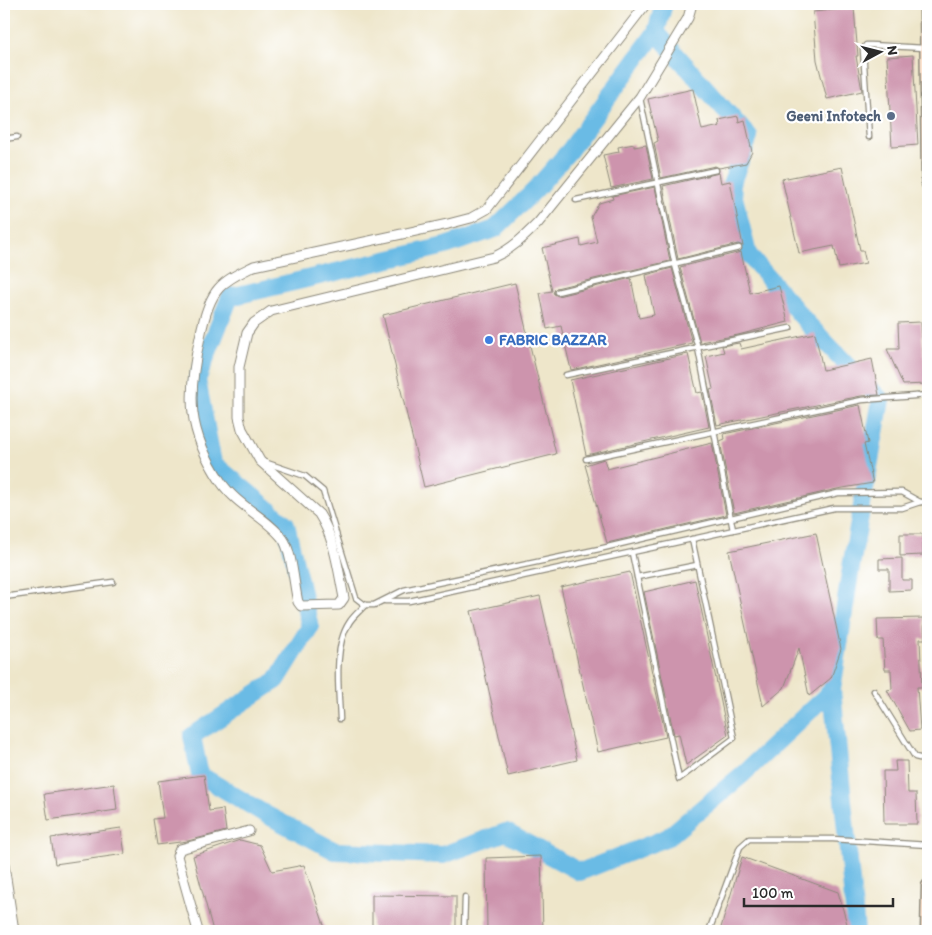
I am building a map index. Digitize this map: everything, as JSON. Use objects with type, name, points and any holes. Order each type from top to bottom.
[{"type":"street","points":[[646,4],[487,209],[471,218],[448,224],[254,266],[231,278],[218,289],[202,325],[194,366],[191,403],[200,446],[222,484],[232,496],[283,538],[298,602],[301,606],[340,605],[344,598],[331,537],[326,525],[319,514],[260,461],[242,429],[239,417],[239,367],[247,333],[254,323],[271,311],[494,257],[521,241],[640,97],[678,36],[688,18],[692,4]]},
{"type":"street","points":[[926,4],[928,48],[928,184]]},
{"type":"street","points":[[198,931],[177,856],[180,849],[249,831]]},
{"type":"street","points":[[4,864],[14,931]]},
{"type":"street","points":[[928,886],[928,931]]},
{"type":"lane","points":[[869,137],[864,50],[866,45],[928,48]]},
{"type":"lane","points":[[640,97],[675,265],[698,348],[733,530]]},
{"type":"lane","points":[[4,139],[18,137]]},
{"type":"lane","points":[[576,200],[658,184],[716,170]]},
{"type":"lane","points":[[557,292],[675,265],[738,248]]},
{"type":"lane","points":[[566,375],[790,328]]},
{"type":"lane","points":[[586,459],[862,400],[928,395]]},
{"type":"lane","points":[[260,461],[305,476],[323,491],[356,598],[365,605]]},
{"type":"lane","points":[[384,601],[404,590],[599,549],[850,492],[902,492],[920,502]]},
{"type":"lane","points":[[340,719],[338,674],[340,652],[346,629],[365,605],[384,601],[409,601],[834,508],[902,508],[920,502],[928,502]]},
{"type":"lane","points":[[632,553],[679,779],[734,738],[692,539]]},
{"type":"lane","points":[[638,577],[697,565]]},
{"type":"lane","points":[[4,597],[113,582]]},
{"type":"lane","points":[[874,691],[915,757],[928,760]]},
{"type":"lane","points":[[709,931],[740,847],[744,841],[749,839],[833,839],[928,844]]},
{"type":"lane","points":[[464,931],[465,896]]},
{"type":"building","points":[[854,8],[858,56],[856,56],[862,91],[827,99],[817,60],[813,12]]},
{"type":"building","points":[[913,55],[918,145],[892,147],[887,57]]},
{"type":"building","points":[[693,89],[702,130],[720,126],[719,120],[738,116],[739,122],[745,120],[752,152],[746,163],[719,168],[715,166],[661,178],[654,143],[658,141],[648,99]]},
{"type":"building","points":[[634,144],[634,147],[646,145],[653,179],[611,188],[603,155],[619,152],[618,147]]},
{"type":"building","points":[[842,167],[860,250],[863,250],[866,263],[839,268],[834,246],[799,253],[782,179]]},
{"type":"building","points":[[719,173],[721,183],[730,181],[743,246],[738,244],[678,259],[663,186]]},
{"type":"building","points":[[655,187],[670,261],[556,288],[553,293],[558,296],[631,278],[639,318],[654,315],[646,275],[672,268],[692,343],[571,370],[561,326],[547,329],[540,293],[552,291],[542,248],[580,239],[581,246],[597,242],[591,217],[599,203],[613,199],[612,196]]},
{"type":"building","points":[[741,252],[750,293],[779,286],[788,322],[738,335],[700,342],[680,267]]},
{"type":"building","points":[[515,283],[556,454],[424,487],[383,315]]},
{"type":"building","points":[[921,322],[926,384],[903,385],[887,349],[899,349],[898,323]]},
{"type":"building","points":[[815,333],[823,370],[872,359],[879,395],[861,396],[717,425],[710,390],[713,389],[706,356],[724,352],[722,346],[739,343],[741,349]]},
{"type":"building","points":[[688,354],[697,393],[702,392],[709,427],[586,455],[570,380]]},
{"type":"building","points":[[860,405],[868,443],[864,444],[873,483],[837,489],[734,513],[720,441],[725,439],[724,434]]},
{"type":"building","points":[[712,443],[726,515],[607,543],[585,465],[604,459],[607,469]]},
{"type":"building","points":[[816,533],[841,649],[831,678],[809,696],[799,648],[784,688],[763,706],[729,551]]},
{"type":"building","points":[[900,534],[923,534],[923,555],[900,556]]},
{"type":"building","points":[[902,558],[902,580],[912,580],[912,590],[889,591],[889,569],[879,569],[879,559]]},
{"type":"building","points":[[630,572],[666,737],[598,752],[561,587]]},
{"type":"building","points":[[695,580],[728,735],[686,765],[679,734],[674,735],[644,592]]},
{"type":"building","points":[[540,596],[577,760],[508,776],[471,611]]},
{"type":"building","points":[[924,618],[925,639],[920,639],[922,687],[917,687],[920,730],[910,731],[887,690],[892,689],[891,670],[885,670],[883,640],[878,640],[877,619]]},
{"type":"building","points":[[895,761],[907,761],[908,793],[916,793],[917,824],[884,824],[883,771],[896,771]]},
{"type":"building","points":[[204,775],[209,811],[223,809],[226,831],[188,841],[157,845],[153,819],[163,818],[158,781]]},
{"type":"building","points":[[114,784],[117,810],[48,820],[44,794]]},
{"type":"building","points":[[121,828],[125,854],[55,864],[51,838]]},
{"type":"building","points":[[240,840],[260,845],[272,871],[304,865],[326,931],[213,931],[193,856]]},
{"type":"building","points":[[541,856],[543,931],[487,931],[486,858]]},
{"type":"building","points":[[742,857],[838,892],[849,931],[720,931]]},
{"type":"building","points":[[372,895],[456,896],[456,931],[372,931]]},
{"type":"waterway","points":[[664,4],[656,32],[569,151],[535,190],[495,229],[445,246],[230,297],[197,380],[213,463],[286,524],[310,627],[277,680],[192,736],[200,775],[265,814],[335,851],[443,855],[506,832],[580,872],[668,837],[743,774],[832,690],[856,931]]},
{"type":"waterway","points":[[656,32],[749,137],[731,185],[748,254],[808,324],[881,400],[852,561],[832,690]]},
{"type":"place","name":"Geeni Infotech","points":[[891,116]]},
{"type":"place","name":"FABRIC BAZZAR","points":[[489,340]]}]
